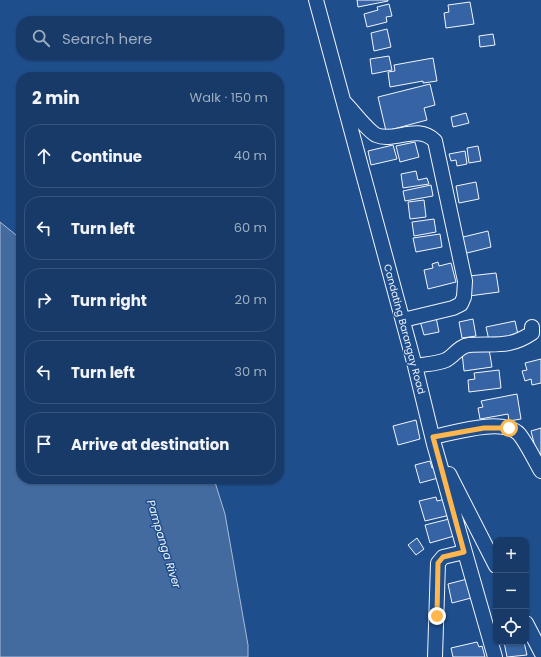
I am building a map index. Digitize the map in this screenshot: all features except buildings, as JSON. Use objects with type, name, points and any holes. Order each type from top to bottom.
[{"type":"street","name":"Candating Barangay Road","points":[[316,0],[416,366],[433,440],[495,657]]},
{"type":"street","points":[[343,101],[375,134],[383,137],[411,133],[429,135],[435,141],[465,281],[464,297],[461,304],[453,308],[403,320]]},
{"type":"street","points":[[416,366],[446,360],[457,350],[468,345],[499,346],[519,340],[532,334],[532,327]]},
{"type":"street","points":[[493,560],[433,440],[484,428],[509,428],[519,435],[541,471]]},
{"type":"street","points":[[435,657],[438,563],[443,557],[464,552]]},
{"type":"street","points":[[529,629],[541,652]]},
{"type":"water","name":"Pampanga River","points":[[0,222],[16,235],[16,484],[216,484],[225,514],[248,645],[248,657],[0,657]]},
{"type":"route","points":[[437,616],[438,563],[443,557],[464,552],[433,437],[460,431],[484,428],[509,428]]}]
